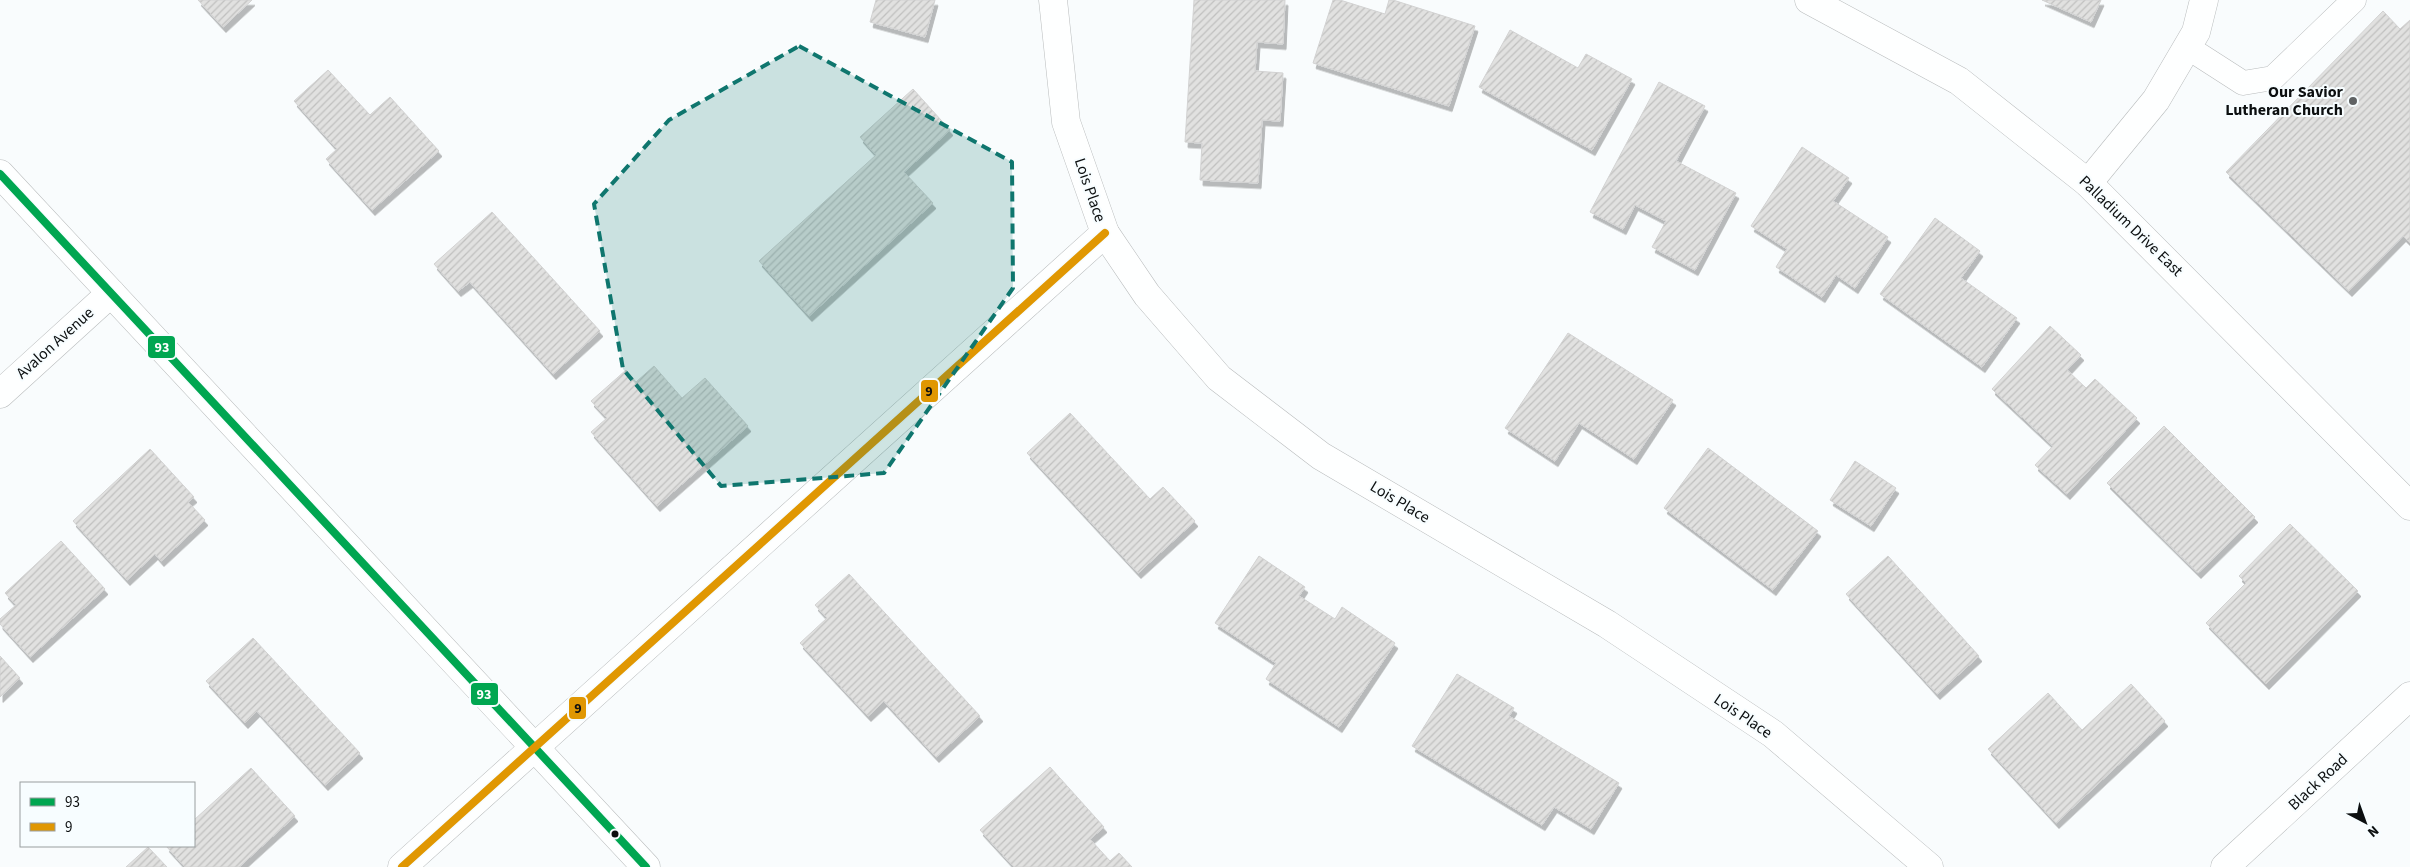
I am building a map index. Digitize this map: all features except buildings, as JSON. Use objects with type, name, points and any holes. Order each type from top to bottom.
[{"type":"street","name":"Lois Place","points":[[1053,0],[1066,122],[1105,233],[1147,295],[1219,378],[1321,456],[1607,624],[1773,734],[1929,867]]},
{"type":"street","name":"Palladium Drive East","points":[[1810,0],[1959,81],[2088,183],[2410,506]]},
{"type":"street","points":[[2088,183],[2156,100],[2196,32],[2204,0]]},
{"type":"street","points":[[0,174],[646,867]]},
{"type":"street","points":[[402,867],[1105,233]]},
{"type":"street","name":"Avalon Avenue","points":[[0,394],[111,293]]},
{"type":"street","name":"Black Road","points":[[2226,867],[2410,696]]},
{"type":"lane","points":[[2187,47],[2243,83],[2273,78],[2354,0]]},
{"type":"highlighted area","points":[[799,46],[1012,162],[1013,288],[884,473],[721,486],[623,369],[594,204],[669,120]]},
{"type":"transit line","name":"93","points":[[0,174],[646,867]]},
{"type":"transit line","name":"9","points":[[402,867],[1105,233]]},
{"type":"place","name":"Our Savior Lutheran Church","points":[[2353,101]]}]
